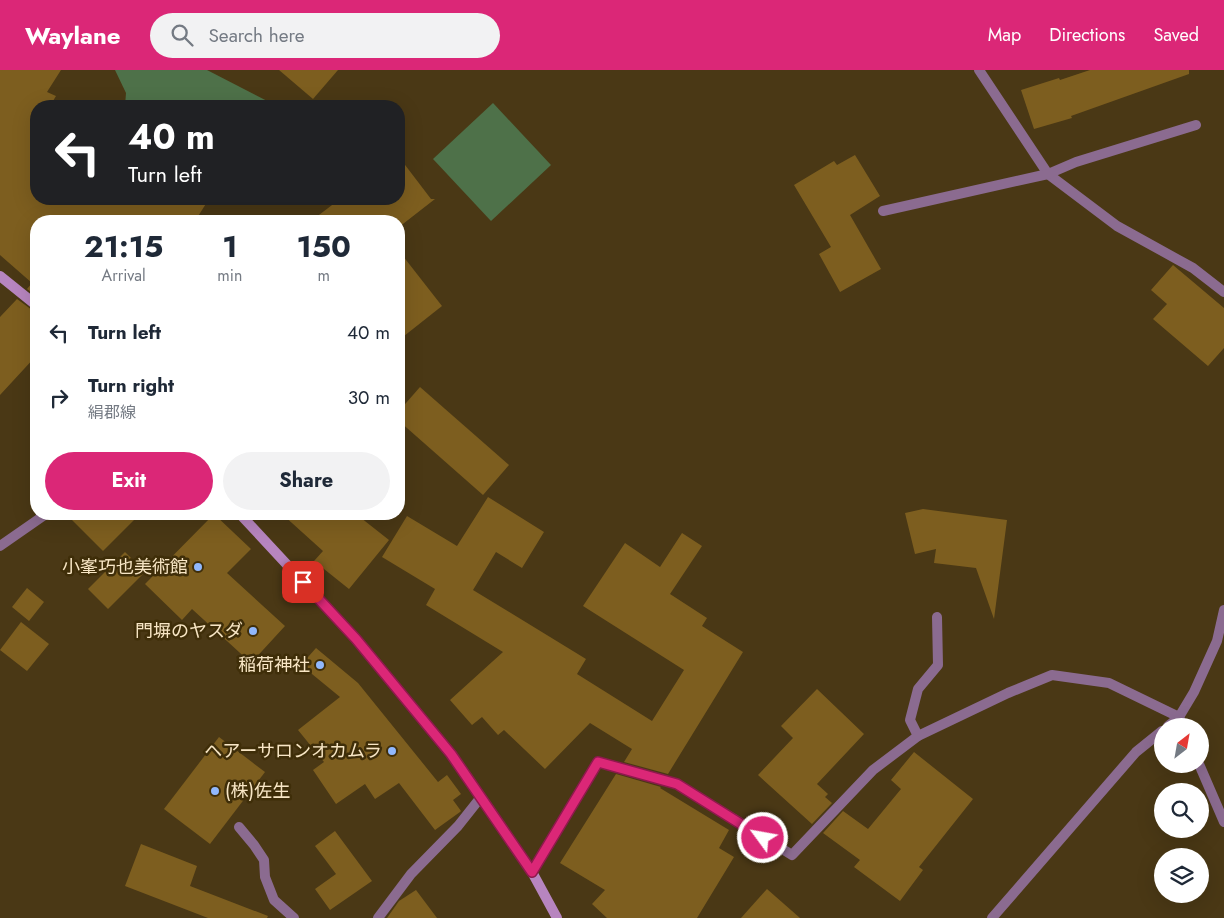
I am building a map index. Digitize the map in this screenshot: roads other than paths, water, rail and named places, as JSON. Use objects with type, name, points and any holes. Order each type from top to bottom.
[{"type":"main road","points":[[0,276],[30,300]]},
{"type":"main road","points":[[246,520],[356,639],[451,754],[532,872],[557,918]]},
{"type":"street","points":[[979,70],[1048,174],[1117,226],[1194,268],[1224,292]]},
{"type":"street","points":[[883,211],[1048,174],[1076,162],[1196,125]]},
{"type":"street","points":[[0,546],[37,520]]},
{"type":"street","points":[[1183,718],[1217,641],[1224,610]]},
{"type":"street","points":[[918,736],[910,720],[918,689],[938,665],[937,617]]},
{"type":"street","points":[[532,872],[598,762],[677,784],[792,855],[873,770],[918,736],[1008,693],[1052,675],[1109,683],[1174,718]]},
{"type":"street","points":[[992,918],[1136,752],[1154,737]]},
{"type":"street","points":[[1203,773],[1224,822]]},
{"type":"street","points":[[378,918],[411,874],[458,826],[481,798]]},
{"type":"street","points":[[239,827],[264,860],[266,877],[274,900],[294,918]]},
{"type":"place","name":"小峯巧也美術館","points":[[198,567]]},
{"type":"place","name":"門塀のヤスダ","points":[[253,631]]},
{"type":"place","name":"稲荷神社","points":[[320,665]]},
{"type":"place","name":"ヘアーサロンオカムラ","points":[[392,751]]},
{"type":"place","name":"(株)佐生","points":[[215,791]]}]
